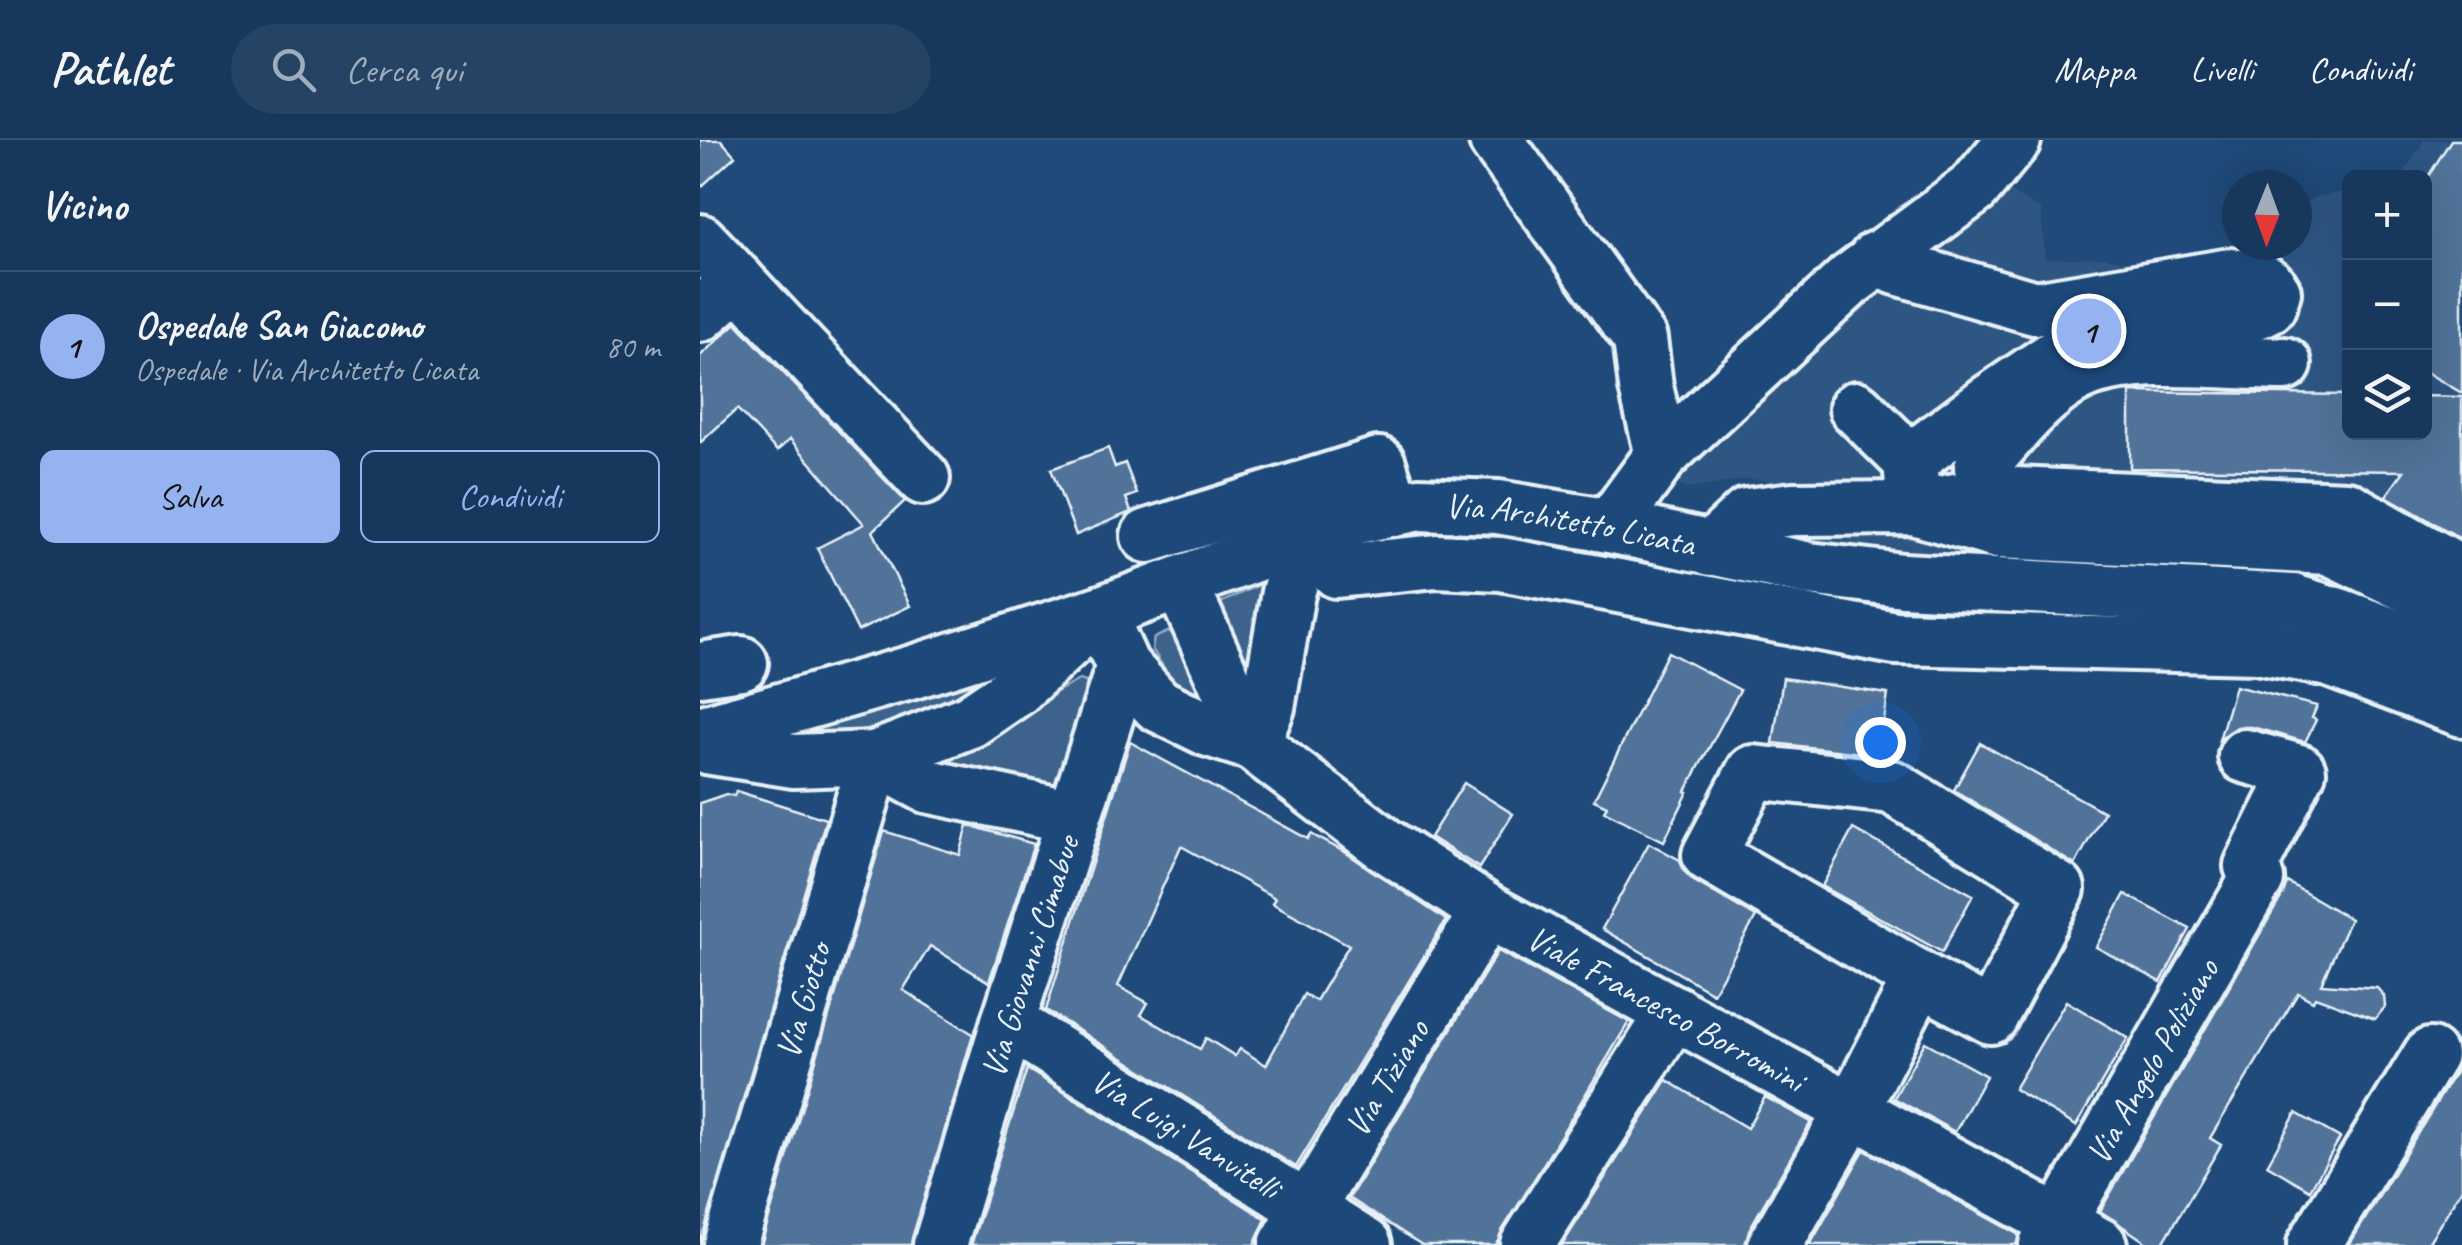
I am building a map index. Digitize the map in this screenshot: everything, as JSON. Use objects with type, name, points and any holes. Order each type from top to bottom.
[{"type":"street","points":[[1496,140],[1640,339],[1646,387],[1662,455]]},
{"type":"street","points":[[1610,526],[1662,455],[1876,258],[1974,188],[2014,140]]},
{"type":"street","points":[[700,241],[719,298],[923,478]]},
{"type":"street","points":[[1876,258],[1897,268],[2035,308],[2231,275],[2260,279],[2274,292],[2264,310],[2176,312],[2137,319],[2081,339],[1988,402],[1912,484]]},
{"type":"street","points":[[1992,493],[1981,468],[2029,412],[2081,374],[2125,361],[2284,364]]},
{"type":"street","points":[[1856,408],[1912,484],[1997,532],[2330,548],[2462,612]]},
{"type":"street","points":[[1148,536],[1379,464],[1394,510]]},
{"type":"street","points":[[1711,549],[1747,515],[1912,484],[1992,493],[2347,508],[2462,574]]},
{"type":"street","name":"Via Architetto Licata","points":[[700,733],[913,672],[1181,584],[1358,517],[1419,504],[1498,507],[1809,568],[1904,580],[2292,601],[2462,661]]},
{"type":"street","points":[[1253,744],[1268,706],[1288,593],[1304,538],[1336,570],[1438,562],[1501,564],[1895,638],[2256,647],[2329,660],[2462,710]]},
{"type":"street","points":[[1181,584],[1253,744]]},
{"type":"street","points":[[700,746],[794,762],[875,758],[970,722],[1017,690],[1099,612],[1123,666],[1158,705],[1209,730],[1253,744]]},
{"type":"street","name":"Via Giovanni Cimabue","points":[[948,1242],[1008,1022],[1123,666]]},
{"type":"street","name":"Viale Francesco Borromini","points":[[1253,744],[1384,844],[1487,912],[1674,1012],[2068,1237]]},
{"type":"street","name":"Via Angelo Poliziano","points":[[2068,1237],[2257,879],[2251,866],[2299,771],[2245,756]]},
{"type":"street","points":[[875,758],[927,786],[1074,817]]},
{"type":"street","name":"Via Giotto","points":[[730,1245],[875,758]]},
{"type":"street","points":[[1753,772],[1892,787],[2058,888],[1991,1017],[1920,978],[1710,855],[1753,772]]},
{"type":"street","name":"Via Tiziano","points":[[1297,1228],[1487,912]]},
{"type":"street","points":[[1776,1245],[1920,978]]},
{"type":"street","points":[[1527,1245],[1674,1012]]},
{"type":"street","name":"Via Luigi Vanvitelli","points":[[1008,1022],[1297,1228],[1365,1245]]},
{"type":"street","points":[[2314,1245],[2430,1055]]},
{"type":"shaded area","points":[[2424,140],[2455,140],[2462,144],[2462,636],[2314,571],[1806,545],[1809,530],[1793,509],[1781,482],[1749,479],[1688,489],[1679,485],[1677,475],[1897,268],[2004,188],[2041,210],[2045,259],[2106,257],[2158,269],[2222,258],[2312,260],[2312,199],[2342,192],[2342,440],[2432,440],[2432,170],[2405,170]]},
{"type":"shaded area","points":[[1266,581],[1247,675],[1216,605]]},
{"type":"shaded area","points":[[1181,630],[1215,692],[1189,708],[1152,649],[1154,638]]},
{"type":"shaded area","points":[[980,673],[986,679],[985,688],[898,727],[800,748],[796,732]]},
{"type":"shaded area","points":[[1079,680],[1086,682],[1087,688],[1054,787],[937,768],[940,754]]},
{"type":"building","points":[[700,140],[721,140],[735,156],[700,188]]},
{"type":"building","points":[[2451,140],[2462,140],[2462,393],[2432,376],[2432,170]]},
{"type":"building","points":[[736,323],[905,501],[873,531],[910,606],[858,631],[817,548],[864,524],[790,439],[777,451],[737,409],[700,443],[700,356]]},
{"type":"building","points":[[2130,392],[2342,395],[2342,440],[2432,440],[2432,396],[2462,397],[2462,539],[2386,496],[2404,471],[2130,468]]},
{"type":"building","points":[[1108,448],[1115,467],[1125,463],[1137,494],[1126,498],[1131,512],[1076,535],[1051,469]]},
{"type":"building","points":[[1668,652],[1740,690],[1664,841],[1604,811],[1607,806],[1594,800]]},
{"type":"building","points":[[1783,678],[1888,694],[1879,755],[1773,743]]},
{"type":"building","points":[[2235,686],[2317,706],[2312,718],[2316,720],[2305,742],[2252,727],[2237,727],[2219,740]]},
{"type":"building","points":[[1130,742],[1308,839],[1311,834],[1348,854],[1446,920],[1296,1167],[1046,1010]],"holes":[[[1181,846],[1275,898],[1272,903],[1349,945],[1316,1001],[1304,994],[1266,1065],[1240,1049],[1235,1056],[1206,1038],[1200,1049],[1141,1015],[1148,1003],[1118,986]]]},
{"type":"building","points":[[1980,743],[2104,812],[2075,865],[1954,790]]},
{"type":"building","points":[[1464,783],[1513,814],[1479,868],[1430,837]]},
{"type":"building","points":[[736,791],[826,819],[700,1245],[700,803],[726,794],[734,796]]},
{"type":"building","points":[[968,825],[1034,844],[989,982],[930,946],[903,990],[973,1034],[911,1245],[761,1245],[884,831],[960,855]]},
{"type":"building","points":[[1853,829],[1973,895],[1942,952],[1822,886]]},
{"type":"building","points":[[1649,843],[1680,860],[1694,881],[1756,917],[1713,993],[1602,929]]},
{"type":"building","points":[[2287,882],[2350,919],[2321,984],[2377,988],[2384,996],[2385,1007],[2375,1019],[2298,993],[2210,1138],[2221,1145],[2162,1245],[2150,1245],[2100,1211]]},
{"type":"building","points":[[2125,894],[2190,929],[2161,982],[2096,947]]},
{"type":"building","points":[[1498,951],[1629,1022],[1495,1245],[1422,1245],[1349,1198]]},
{"type":"building","points":[[2066,1001],[2128,1038],[2076,1126],[2014,1089]]},
{"type":"building","points":[[1925,1042],[1986,1076],[1955,1132],[1894,1098]]},
{"type":"building","points":[[2462,1049],[2462,1189],[2427,1245],[2349,1245],[2456,1071]]},
{"type":"building","points":[[1027,1069],[1266,1219],[1254,1245],[971,1245]]},
{"type":"building","points":[[1667,1080],[1747,1128],[1765,1097],[1811,1122],[1749,1230],[1745,1245],[1562,1245]]},
{"type":"building","points":[[2296,1113],[2340,1138],[2310,1190],[2267,1165]]},
{"type":"building","points":[[1864,1150],[2019,1235],[2016,1245],[1810,1245]]},
{"type":"place","name":"Ospedale San Giacomo","points":[[2089,331]]}]
